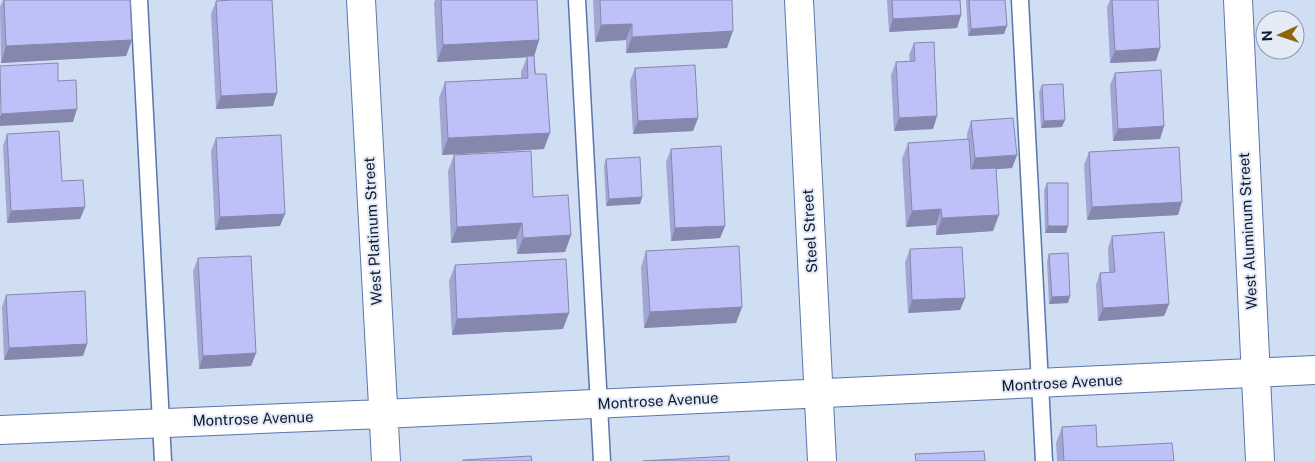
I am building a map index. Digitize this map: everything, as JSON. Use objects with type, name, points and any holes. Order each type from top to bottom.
[{"type":"street","name":"West Platinum Street","points":[[361,0],[386,461]]},
{"type":"street","name":"Steel Street","points":[[799,0],[822,461]]},
{"type":"street","name":"West Aluminum Street","points":[[1238,0],[1260,461]]},
{"type":"street","name":"Montrose Avenue","points":[[0,430],[1315,370]]},
{"type":"lane","points":[[139,0],[163,461]]},
{"type":"lane","points":[[577,0],[602,461]]},
{"type":"lane","points":[[1020,0],[1044,461]]},
{"type":"building","points":[[4,0],[130,0],[132,40],[6,46]]},
{"type":"building","points":[[272,0],[277,93],[221,96],[216,1]]},
{"type":"building","points":[[441,0],[537,0],[539,40],[443,45]]},
{"type":"building","points":[[600,0],[732,0],[733,31],[632,37],[632,24],[601,25]]},
{"type":"building","points":[[892,0],[960,0],[961,15],[893,19]]},
{"type":"building","points":[[969,0],[1005,0],[1007,26],[971,29]]},
{"type":"building","points":[[1112,0],[1158,0],[1160,48],[1115,51]]},
{"type":"building","points":[[934,42],[937,116],[899,118],[896,62],[915,61],[914,43]]},
{"type":"building","points":[[527,56],[534,56],[535,74],[546,74],[550,133],[448,138],[445,82],[528,78]]},
{"type":"building","points":[[58,63],[58,81],[76,80],[77,109],[1,114],[0,66]]},
{"type":"building","points":[[695,65],[698,118],[638,121],[635,68]]},
{"type":"building","points":[[1161,70],[1164,126],[1118,129],[1115,73]]},
{"type":"building","points":[[1063,84],[1065,120],[1044,121],[1042,85]]},
{"type":"building","points":[[1013,118],[1017,155],[975,158],[971,121]]},
{"type":"building","points":[[59,131],[62,181],[83,180],[85,207],[11,211],[7,134]]},
{"type":"building","points":[[281,135],[285,214],[220,217],[216,138]]},
{"type":"building","points":[[969,139],[971,169],[996,168],[999,215],[942,218],[941,209],[912,211],[908,143]]},
{"type":"building","points":[[721,146],[725,226],[675,228],[671,149]]},
{"type":"building","points":[[1179,147],[1182,202],[1092,207],[1089,152]]},
{"type":"building","points":[[531,151],[533,197],[568,195],[571,235],[523,238],[522,223],[457,227],[454,155]]},
{"type":"building","points":[[640,157],[642,197],[609,199],[606,159]]},
{"type":"building","points":[[1047,183],[1068,183],[1068,226],[1048,226]]},
{"type":"building","points":[[1164,232],[1169,304],[1103,308],[1100,273],[1115,272],[1112,236]]},
{"type":"building","points":[[739,246],[742,307],[650,312],[646,251]]},
{"type":"building","points":[[962,247],[965,298],[912,300],[910,249]]},
{"type":"building","points":[[1068,253],[1070,296],[1052,297],[1049,254]]},
{"type":"building","points":[[251,256],[256,353],[203,356],[198,258]]},
{"type":"building","points":[[566,259],[569,313],[457,319],[455,265]]},
{"type":"building","points":[[85,291],[87,344],[9,348],[6,295]]},
{"type":"building","points":[[1096,425],[1097,447],[1172,443],[1174,461],[1064,461],[1062,427]]},
{"type":"building","points":[[984,451],[985,461],[916,461],[915,454]]},
{"type":"building","points":[[531,456],[532,461],[463,461],[463,460]]},
{"type":"building","points":[[729,456],[729,461],[643,461]]}]
